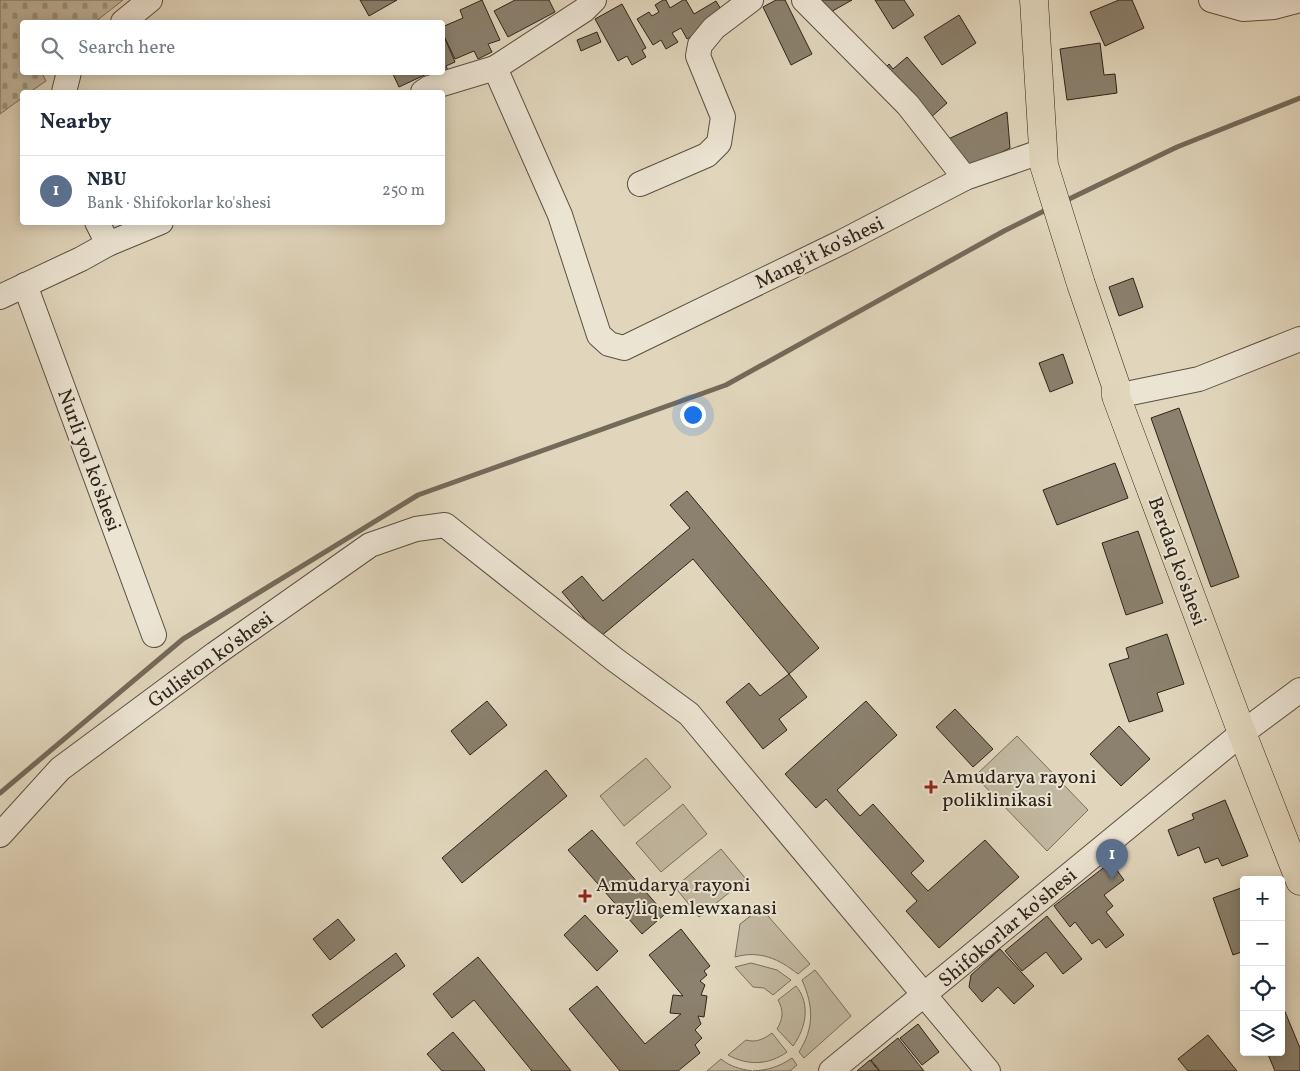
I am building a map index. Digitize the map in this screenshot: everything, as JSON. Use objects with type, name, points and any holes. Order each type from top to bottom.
[{"type":"main road","points":[[1034,0],[1044,158]]},
{"type":"main road","name":"Berdaq ko'shesi","points":[[1044,158],[1081,284],[1116,386],[1116,396],[1242,733],[1300,881]]},
{"type":"street","points":[[125,20],[150,0]]},
{"type":"street","points":[[426,90],[495,68],[584,10],[594,0]]},
{"type":"street","points":[[640,184],[707,154],[719,143],[724,117],[698,56],[700,45],[714,28],[751,0]]},
{"type":"street","points":[[804,0],[908,105],[965,178]]},
{"type":"street","points":[[1211,0],[1243,9],[1274,7],[1300,0]]},
{"type":"street","name":"Mang'it ko'shesi","points":[[495,68],[560,214],[599,335],[609,344],[624,348],[842,242],[965,178],[1044,158]]},
{"type":"street","points":[[64,90],[68,75]]},
{"type":"street","points":[[98,225],[108,244]]},
{"type":"street","points":[[0,297],[81,259],[108,244],[154,225]]},
{"type":"street","name":"Nurli yol ko'shesi","points":[[25,285],[154,635]]},
{"type":"street","points":[[1116,396],[1199,379],[1300,339]]},
{"type":"street","name":"Guliston ko'shesi","points":[[0,835],[60,769],[215,654],[370,545],[416,529],[445,526],[689,714],[925,994]]},
{"type":"street","name":"Shifokorlar ko'shesi","points":[[831,1071],[1242,733],[1300,690]]},
{"type":"street","points":[[925,994],[988,1071]]},
{"type":"green space","points":[[0,0],[123,0],[98,20],[20,20],[20,75],[43,75],[46,81],[33,90],[20,90],[20,99],[0,114]]},
{"type":"green space","points":[[1017,736],[1088,810],[1047,851],[975,776]]},
{"type":"green space","points":[[646,758],[671,787],[624,826],[600,796]]},
{"type":"green space","points":[[683,804],[707,834],[661,872],[636,843]]},
{"type":"green space","points":[[721,849],[746,879],[699,917],[675,887]]},
{"type":"green space","points":[[761,908],[810,964],[798,974],[784,964],[769,957],[744,955],[735,957],[740,924]]},
{"type":"green space","points":[[751,963],[777,970],[791,980],[773,995],[764,988],[753,987],[735,967]]},
{"type":"green space","points":[[815,970],[851,1016],[804,1058],[799,1052],[810,1026],[811,1017],[809,999],[802,980]]},
{"type":"green space","points":[[796,986],[804,1000],[805,1016],[801,1032],[793,1046],[777,1029],[782,1015],[778,1000]]},
{"type":"green space","points":[[772,1033],[787,1052],[773,1060],[751,1062],[728,1055],[746,1040],[760,1040]]},
{"type":"green space","points":[[792,1058],[797,1065],[790,1071],[753,1071],[773,1068]]},
{"type":"green space","points":[[721,1059],[728,1064],[752,1071],[707,1071]]},
{"type":"building","points":[[360,0],[397,0],[369,16]]},
{"type":"building","points":[[482,0],[500,40],[488,44],[492,52],[478,59],[474,51],[455,59],[445,38],[445,26],[463,18],[460,10]]},
{"type":"building","points":[[515,0],[549,0],[555,12],[508,37],[494,11]]},
{"type":"building","points":[[666,0],[670,8],[686,0],[694,14],[716,1],[725,16],[687,39],[681,28],[672,33],[678,42],[666,49],[661,40],[653,45],[637,19],[649,12],[652,16],[659,12],[655,5]]},
{"type":"building","points":[[776,0],[785,0],[812,54],[791,65],[763,7]]},
{"type":"building","points":[[821,0],[852,0],[829,13]]},
{"type":"building","points":[[875,0],[904,0],[914,15],[893,29]]},
{"type":"building","points":[[1119,0],[1132,0],[1144,28],[1105,46],[1090,12]]},
{"type":"building","points":[[622,4],[646,48],[642,50],[646,57],[632,65],[627,56],[618,61],[595,19]]},
{"type":"building","points":[[959,15],[976,43],[942,65],[924,37]]},
{"type":"building","points":[[597,32],[601,42],[581,51],[577,40]]},
{"type":"building","points":[[445,39],[455,62],[446,66],[450,75],[439,80],[437,75],[445,75]]},
{"type":"building","points":[[1100,43],[1104,75],[1115,74],[1117,93],[1067,100],[1060,49]]},
{"type":"building","points":[[907,57],[947,103],[929,119],[885,68],[889,64],[893,69]]},
{"type":"building","points":[[393,75],[425,75],[399,87]]},
{"type":"building","points":[[1007,112],[1010,148],[965,171],[946,140]]},
{"type":"building","points":[[1133,278],[1143,307],[1119,316],[1109,287]]},
{"type":"building","points":[[1063,354],[1073,383],[1050,392],[1039,363]]},
{"type":"building","points":[[1179,408],[1239,577],[1211,587],[1151,418]]},
{"type":"building","points":[[1115,463],[1128,498],[1057,525],[1043,490]]},
{"type":"building","points":[[687,491],[819,648],[789,674],[693,559],[600,637],[562,592],[582,576],[603,601],[690,528],[670,505]]},
{"type":"building","points":[[1138,531],[1163,603],[1126,615],[1102,543]]},
{"type":"building","points":[[1167,634],[1184,684],[1157,693],[1163,711],[1129,722],[1109,664],[1129,658],[1126,648]]},
{"type":"building","points":[[789,674],[807,697],[779,719],[787,730],[763,749],[726,702],[749,683],[760,696]]},
{"type":"building","points":[[487,701],[507,725],[470,755],[451,731]]},
{"type":"building","points":[[866,701],[897,735],[837,790],[860,816],[873,804],[924,861],[911,873],[928,891],[985,840],[1019,877],[939,948],[906,911],[917,901],[826,799],[816,808],[785,774]]},
{"type":"building","points":[[955,709],[993,749],[973,767],[936,727]]},
{"type":"building","points":[[1119,726],[1150,759],[1121,786],[1090,754]]},
{"type":"building","points":[[546,770],[567,796],[462,883],[442,858]]},
{"type":"building","points":[[1225,800],[1248,856],[1222,866],[1218,858],[1205,863],[1199,847],[1178,856],[1168,830],[1194,819],[1192,814]]},
{"type":"building","points":[[592,830],[665,914],[642,934],[568,850]]},
{"type":"building","points":[[1111,862],[1124,880],[1104,895],[1113,906],[1106,912],[1124,935],[1106,948],[1099,939],[1092,944],[1075,922],[1070,927],[1054,906]]},
{"type":"building","points":[[1240,888],[1240,952],[1233,955],[1213,898]]},
{"type":"building","points":[[585,915],[618,951],[597,971],[564,935]]},
{"type":"building","points":[[1047,916],[1082,959],[1063,974],[1046,952],[1022,971],[1005,951]]},
{"type":"building","points":[[338,919],[355,940],[330,960],[313,939]]},
{"type":"building","points":[[681,929],[710,966],[704,971],[707,975],[700,981],[705,985],[701,995],[707,996],[704,1017],[698,1016],[701,1024],[695,1030],[702,1038],[695,1045],[700,1053],[678,1071],[620,1071],[569,1009],[597,986],[645,1044],[681,1014],[670,1013],[673,995],[683,996],[649,955]]},
{"type":"building","points":[[1000,949],[1034,986],[1014,1004],[998,987],[982,1002],[969,987],[971,975]]},
{"type":"building","points":[[396,953],[405,966],[322,1028],[312,1015]]},
{"type":"building","points":[[478,957],[571,1071],[532,1071],[474,1000],[452,1018],[433,994]]},
{"type":"building","points":[[1285,1012],[1300,1048],[1300,1071],[1275,1071],[1269,1056],[1285,1056]]},
{"type":"building","points":[[918,1024],[939,1052],[922,1065],[900,1038]]},
{"type":"building","points":[[453,1032],[484,1071],[442,1071],[427,1054]]},
{"type":"building","points":[[1208,1035],[1237,1071],[1188,1071],[1178,1059]]},
{"type":"building","points":[[898,1038],[924,1071],[880,1071],[871,1060]]},
{"type":"building","points":[[870,1060],[879,1071],[857,1071]]},
{"type":"waterway","points":[[1065,201],[1177,147],[1300,98]]},
{"type":"waterway","points":[[0,793],[183,639],[418,495],[726,385],[1004,231],[1048,209]]},
{"type":"place","name":"Amudarya rayoni poliklinikasi","points":[[931,787]]},
{"type":"place","name":"NBU","points":[[1112,880]]},
{"type":"place","name":"Amudarya rayoni orayliq emlewxanasi","points":[[585,896]]}]
